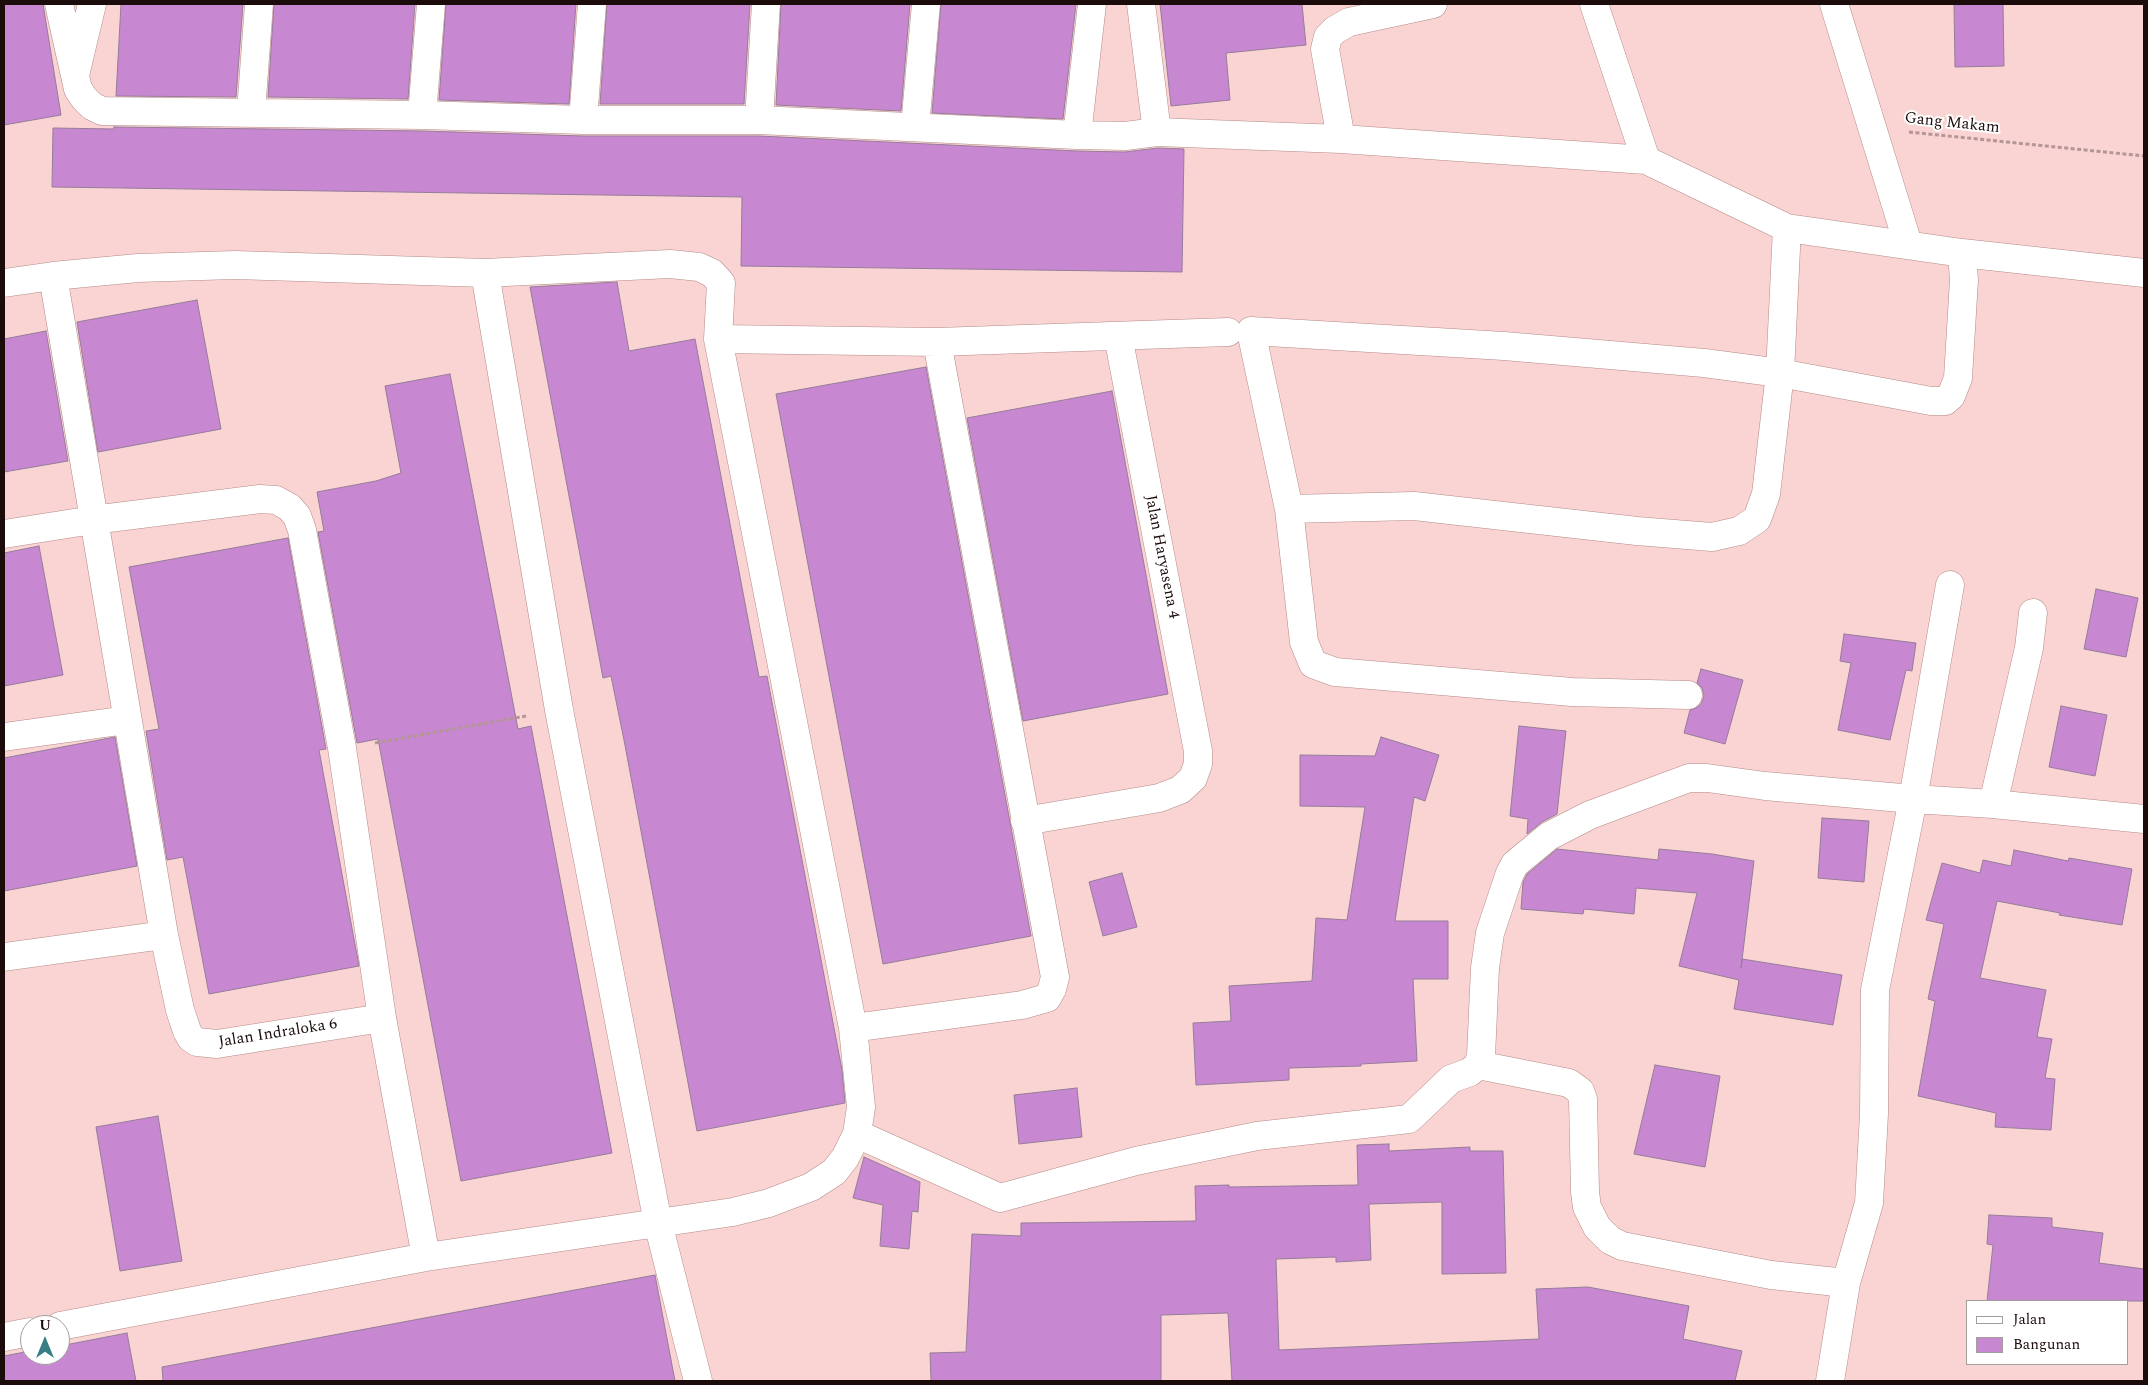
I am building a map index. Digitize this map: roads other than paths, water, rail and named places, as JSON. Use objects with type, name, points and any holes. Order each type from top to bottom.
[{"type":"street","points":[[59,4],[74,77],[84,98],[92,106],[102,110],[422,115],[583,120],[759,120],[1077,135],[1125,136],[1157,132],[1341,139],[1646,160],[1787,228],[1962,253],[2144,273]]},
{"type":"street","points":[[74,77],[92,4]]},
{"type":"street","points":[[252,112],[259,4]]},
{"type":"street","points":[[422,115],[431,4]]},
{"type":"street","points":[[583,120],[592,4]]},
{"type":"street","points":[[759,120],[766,4]]},
{"type":"street","points":[[915,127],[926,4]]},
{"type":"street","points":[[1077,135],[1092,4]]},
{"type":"street","points":[[1141,4],[1157,132]]},
{"type":"street","points":[[1341,139],[1325,48],[1328,37],[1334,30],[1349,22],[1433,4]]},
{"type":"street","points":[[1594,4],[1646,160]]},
{"type":"street","points":[[1834,4],[1908,244]]},
{"type":"street","points":[[1290,509],[1414,506],[1637,531],[1712,537],[1738,531],[1757,518],[1766,494],[1780,373],[1787,228]]},
{"type":"street","points":[[1688,695],[1562,691],[1334,672],[1313,664],[1304,642],[1290,509],[1250,331],[1504,346],[1704,364],[1780,373],[1931,401],[1945,401],[1952,396],[1958,378],[1964,280],[1962,253]]},
{"type":"street","points":[[4,284],[52,276],[138,268],[235,265],[485,274],[670,264],[699,267],[712,274],[721,283],[718,338],[853,1028],[860,1107],[857,1134],[845,1158],[834,1172],[811,1187],[769,1203],[733,1212],[426,1257],[70,1324]]},
{"type":"street","points":[[485,274],[559,710],[658,1223],[698,1381]]},
{"type":"street","points":[[4,957],[164,935],[52,276]]},
{"type":"street","points":[[718,338],[937,342],[1228,332]]},
{"type":"street","name":"Jalan Haryasena 4","points":[[1025,821],[1159,798],[1180,790],[1193,778],[1198,764],[1198,751],[1118,336]]},
{"type":"street","points":[[853,1028],[1022,1005],[1047,998],[1055,977],[937,342]]},
{"type":"street","points":[[4,534],[93,520],[260,499],[276,500],[289,507],[297,516],[302,530],[342,748],[382,1018],[426,1257]]},
{"type":"street","points":[[1830,1381],[1846,1283],[1869,1202],[1874,1114],[1875,990],[1913,799],[1950,585]]},
{"type":"street","points":[[1994,804],[2029,648],[2033,613]]},
{"type":"street","points":[[4,737],[127,720]]},
{"type":"street","points":[[857,1134],[1000,1198],[1136,1161],[1257,1136],[1409,1119],[1451,1079],[1470,1072],[1478,1065],[1481,1056],[1485,968],[1490,933],[1510,873],[1520,860],[1549,836],[1590,815],[1689,778],[1708,778],[1765,786],[1913,799],[1994,804],[2144,820]]},
{"type":"street","name":"Jalan Indraloka 6","points":[[164,935],[180,1010],[187,1031],[191,1038],[197,1042],[217,1044],[382,1018]]},
{"type":"street","points":[[1478,1065],[1569,1083],[1580,1091],[1583,1098],[1587,1207],[1597,1227],[1610,1240],[1622,1246],[1771,1276],[1846,1283]]},
{"type":"street","points":[[4,1337],[20,1334]]}]
